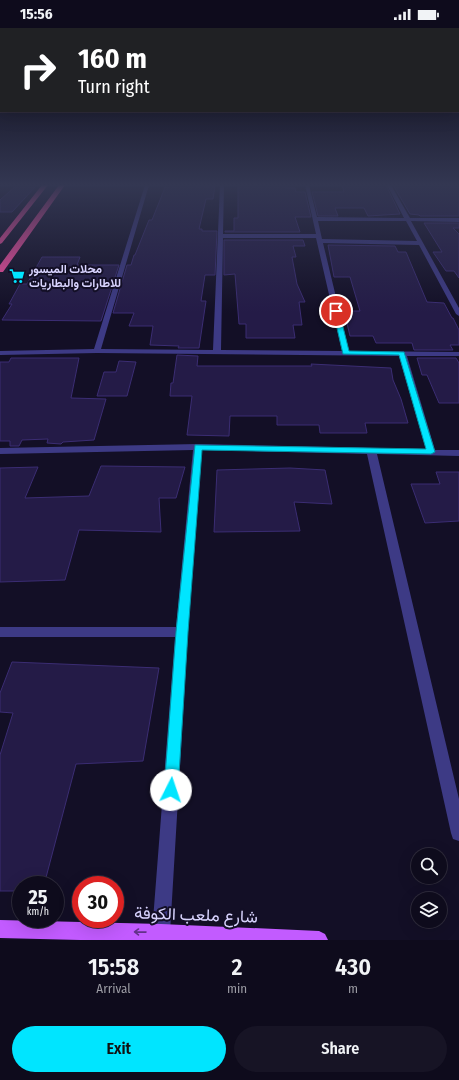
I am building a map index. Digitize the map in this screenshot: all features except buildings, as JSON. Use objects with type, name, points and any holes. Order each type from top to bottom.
[{"type":"highway","points":[[2,239],[11,228]]},
{"type":"highway","points":[[0,270],[30,228]]},
{"type":"highway","points":[[2,239],[17,234],[15,241],[16,248]]},
{"type":"main road","name":"شارع ملعب الكوفة","points":[[0,929],[161,933],[319,940]]},
{"type":"street","points":[[97,351],[134,228]]},
{"type":"street","points":[[217,352],[220,228]]},
{"type":"street","points":[[317,228],[346,353]]},
{"type":"street","points":[[412,228],[459,314]]},
{"type":"street","points":[[220,236],[319,238],[421,243]]},
{"type":"street","points":[[0,353],[97,351],[459,354]]},
{"type":"street","points":[[402,353],[431,452]]},
{"type":"street","points":[[0,451],[198,447],[459,453]]},
{"type":"street","points":[[161,933],[182,632],[198,447]]},
{"type":"street","points":[[371,450],[459,833]]},
{"type":"street","points":[[0,632],[182,632]]},
{"type":"place","name":"محلات الميسور للاطارات والبطاريات","points":[[17,276]]},
{"type":"route","points":[[171,790],[182,632],[198,447],[431,452],[402,353],[346,353],[336,311]]}]
